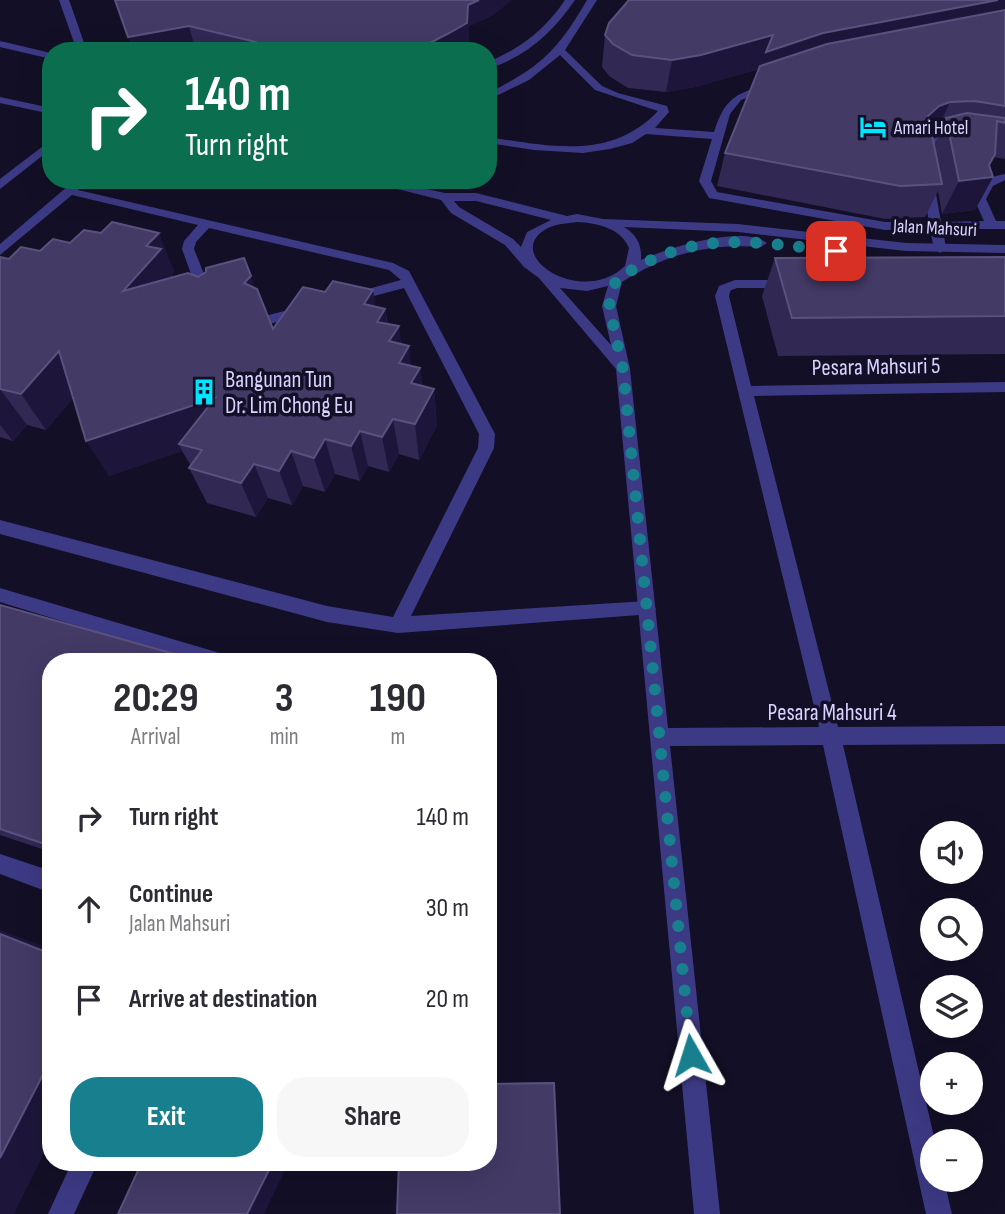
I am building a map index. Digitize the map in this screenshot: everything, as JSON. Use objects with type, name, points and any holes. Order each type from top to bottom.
[{"type":"street","points":[[64,0],[79,42]]},
{"type":"street","points":[[497,61],[540,39],[556,22],[570,0]]},
{"type":"street","points":[[497,93],[531,76],[561,51],[592,0]]},
{"type":"street","points":[[0,44],[42,54]]},
{"type":"street","points":[[497,140],[572,150],[600,148],[636,138],[658,121],[664,112],[663,108],[605,91],[592,83],[576,63],[561,51]]},
{"type":"street","points":[[775,85],[737,99],[725,114],[705,181],[713,195],[885,226],[999,225]]},
{"type":"street","points":[[0,100],[42,109]]},
{"type":"street","points":[[645,131],[717,136]]},
{"type":"street","points":[[940,249],[922,148],[942,140],[1005,147]]},
{"type":"street","points":[[0,184],[42,150]]},
{"type":"street","points":[[999,225],[980,199],[984,187],[992,180],[1005,177]]},
{"type":"street","points":[[0,251],[71,189]]},
{"type":"street","points":[[409,189],[445,197],[476,197],[563,219],[739,234]]},
{"type":"street","points":[[69,191],[393,267],[404,274],[488,434],[486,448],[398,625]]},
{"type":"street","points":[[445,197],[455,210],[509,242],[623,369]]},
{"type":"street","points":[[563,219],[537,229],[525,248],[526,258],[537,272],[570,286],[602,285],[665,252],[739,234]]},
{"type":"street","points":[[604,222],[625,233],[636,249],[635,261],[629,271]]},
{"type":"street","points":[[205,224],[190,241],[188,249],[211,309]]},
{"type":"street","name":"Jalan Mahsuri","points":[[739,234],[940,249],[1005,249]]},
{"type":"street","name":"Jalan Mahsuri","points":[[739,234],[908,260],[1005,262]]},
{"type":"street","points":[[616,280],[609,306],[623,369],[707,1214]]},
{"type":"street","points":[[266,320],[409,282]]},
{"type":"street","points":[[802,284],[735,284],[724,289],[722,296],[831,736],[939,1214]]},
{"type":"street","name":"Pesara Mahsuri 5","points":[[747,391],[1005,387]]},
{"type":"street","points":[[0,527],[327,614],[398,625],[647,609]]},
{"type":"street","points":[[0,595],[193,653]]},
{"type":"street","name":"Pesara Mahsuri 4","points":[[660,737],[1005,735]]},
{"type":"street","points":[[0,864],[42,879]]},
{"type":"street","points":[[61,1214],[81,1171]]},
{"type":"building","points":[[115,0],[479,0],[468,5],[467,23],[432,42],[256,42],[189,26],[128,37]]},
{"type":"building","points":[[629,0],[998,0],[823,33],[766,52],[773,35],[701,55],[672,60],[632,55],[613,44],[605,35],[609,23]]},
{"type":"building","name":"Amari Hotel","points":[[1005,10],[1005,106],[975,101],[950,102],[939,106],[928,116],[942,184],[900,186],[725,153],[760,66],[827,44]]},
{"type":"building","points":[[967,113],[1005,118],[1005,123],[997,121],[995,154],[989,165],[993,177],[959,181],[946,118]]},
{"type":"building","name":"Bangunan Tun Dr. Lim Chong Eu","points":[[112,222],[159,233],[146,246],[161,249],[123,291],[188,273],[198,277],[206,272],[206,268],[244,258],[251,276],[244,283],[257,289],[273,329],[303,287],[325,292],[333,281],[373,290],[364,304],[385,309],[377,322],[399,326],[389,341],[409,346],[399,363],[420,368],[411,383],[434,389],[415,424],[393,419],[382,437],[360,431],[351,446],[325,439],[314,458],[291,451],[279,471],[254,464],[241,483],[189,468],[202,450],[179,444],[215,398],[86,441],[59,351],[21,394],[0,389],[0,257],[9,259],[21,247],[40,251],[53,239],[70,243],[84,230],[101,233]]},
{"type":"building","points":[[1005,257],[1005,316],[792,318],[775,258]]},
{"type":"building","points":[[0,605],[171,653],[42,653],[42,843],[0,829]]},
{"type":"building","points":[[0,934],[42,950],[42,1076],[0,1158]]},
{"type":"building","points":[[554,1083],[560,1214],[397,1214],[399,1171],[497,1171],[497,1084]]},
{"type":"building","points":[[138,1171],[268,1171],[247,1214],[118,1214]]},
{"type":"place","name":"Amari Hotel","points":[[873,127]]},
{"type":"place","name":"Bangunan Tun Dr. Lim Chong Eu","points":[[204,392]]},
{"type":"route","points":[[691,1055],[623,369],[609,306],[616,280],[665,252],[696,244],[740,240],[836,251]]}]
